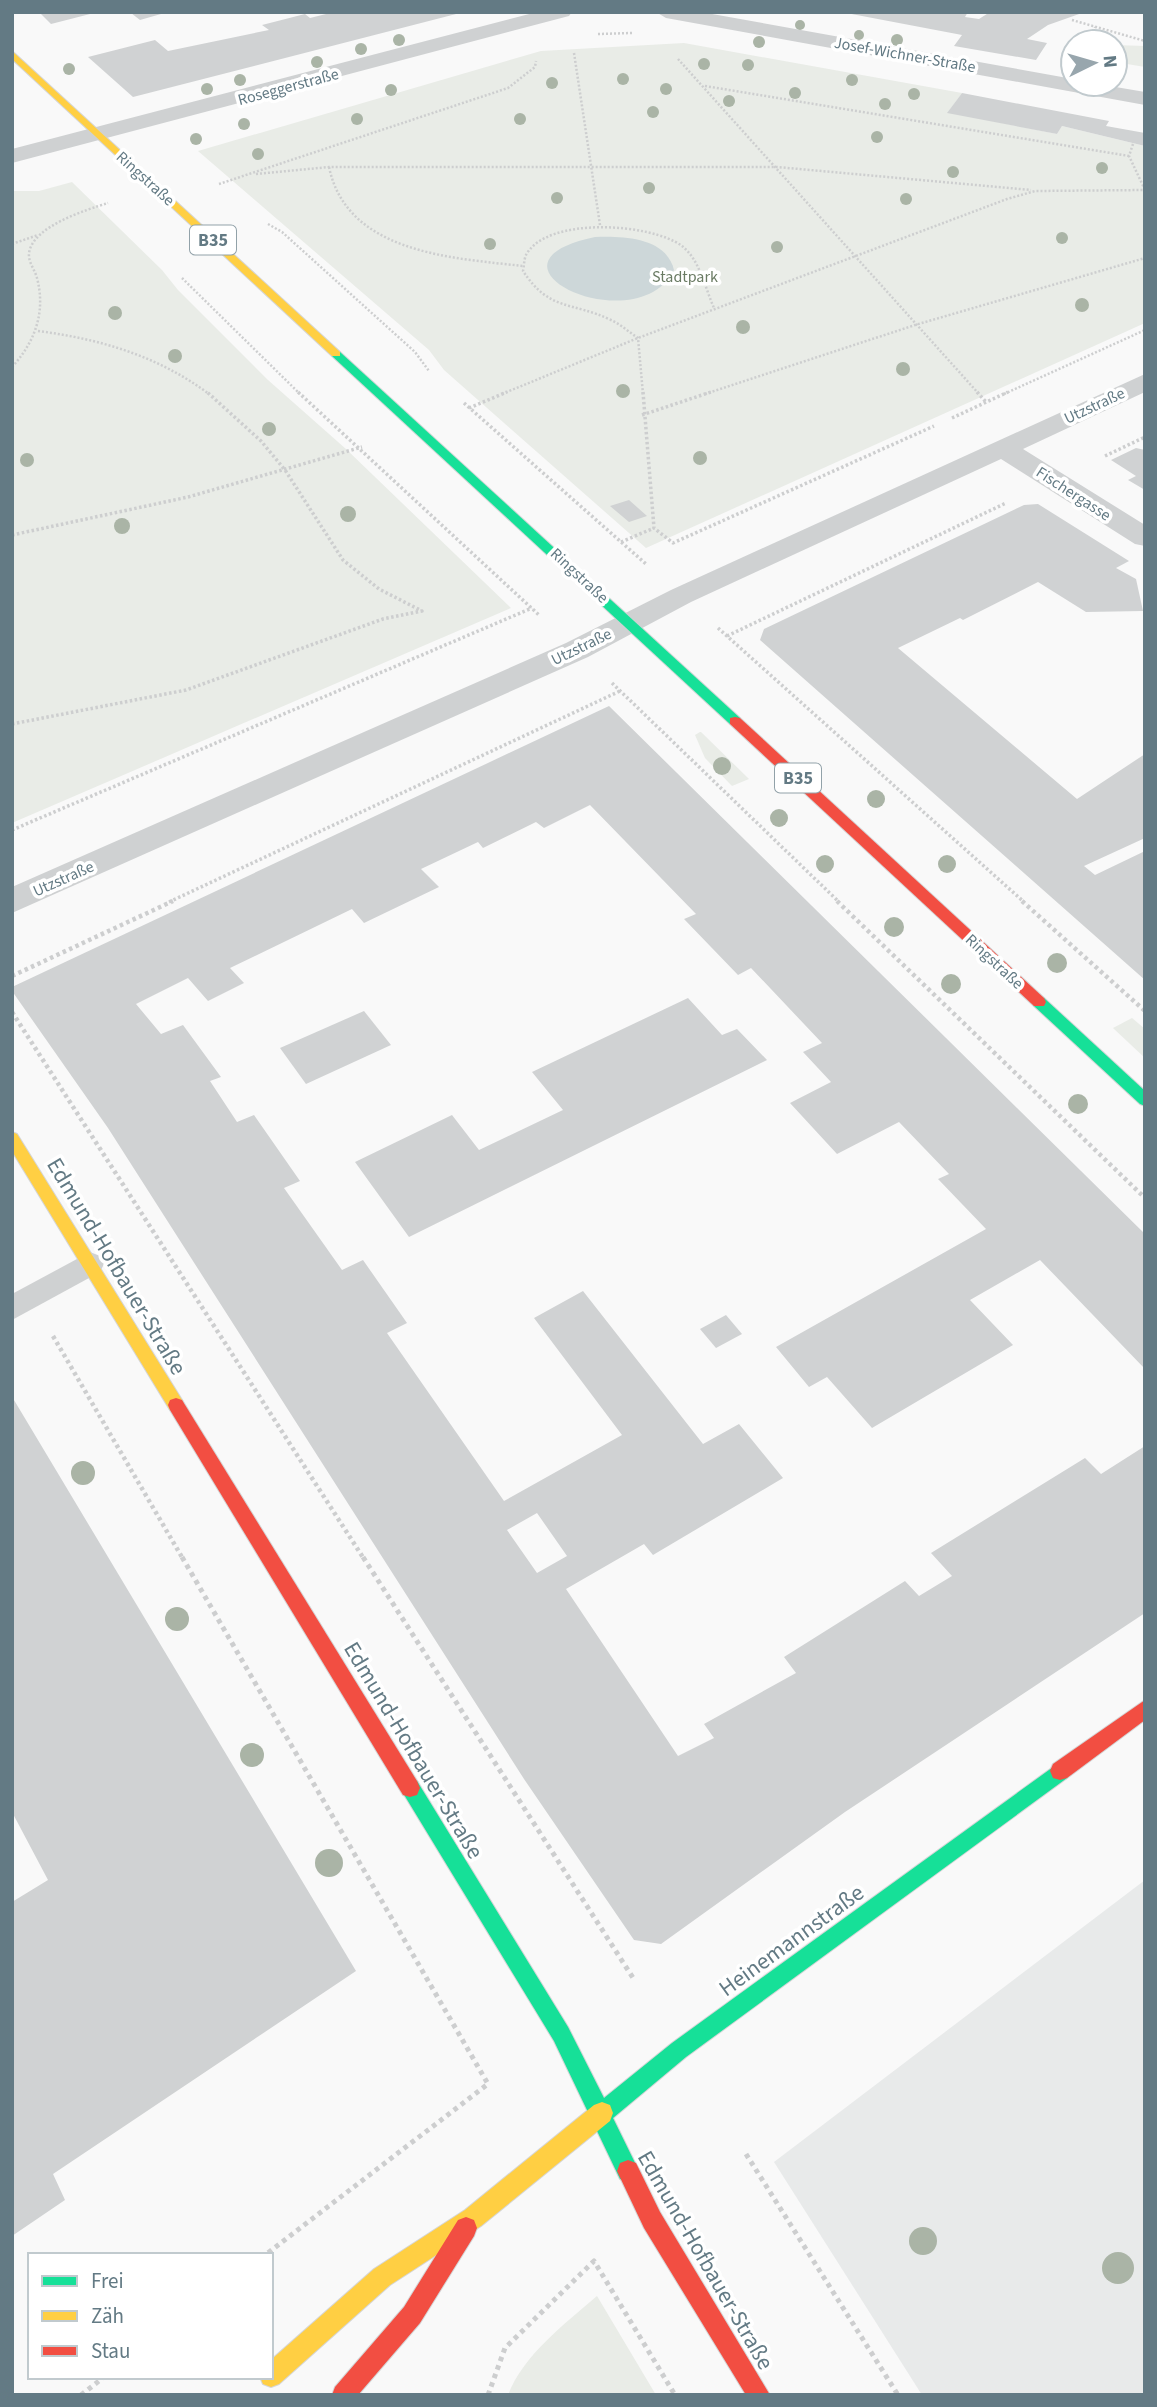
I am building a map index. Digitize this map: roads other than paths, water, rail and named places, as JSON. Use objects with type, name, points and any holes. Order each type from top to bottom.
[{"type":"main road","name":"Ringstraße","points":[[12,54],[1145,1100]]},
{"type":"main road","name":"Edmund-Hofbauer-Straße","points":[[12,1138],[561,2034],[652,2220],[759,2395]]},
{"type":"main road","name":"Heinemannstraße","points":[[273,2375],[382,2277],[473,2218],[599,2113],[690,2042],[1145,1709]]},
{"type":"main road","name":"Heinemannstraße","points":[[343,2395],[412,2315],[473,2218]]},
{"type":"street","name":"Roseggerstraße","points":[[12,156],[562,12]]},
{"type":"street","name":"Josef-Wichner-Straße","points":[[666,12],[1145,99]]},
{"type":"street","name":"Utzstraße","points":[[12,901],[576,650],[630,622],[1145,382]]},
{"type":"street","name":"Fischergasse","points":[[1003,447],[1145,538]]},
{"type":"lane","points":[[22,1303],[90,1264]]},
{"type":"park label","name":"Stadtpark","points":[[685,276]]}]
